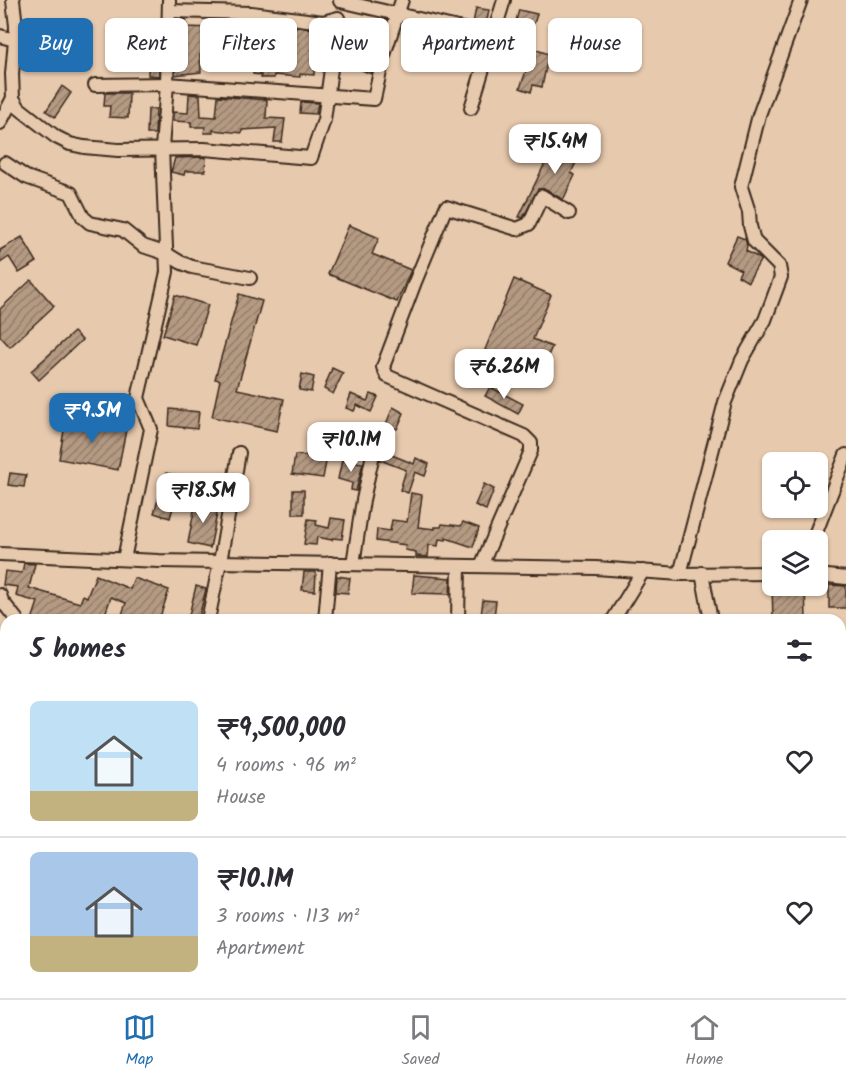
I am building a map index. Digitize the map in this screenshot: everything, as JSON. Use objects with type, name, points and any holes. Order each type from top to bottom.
[{"type":"street","points":[[13,0],[16,26],[12,74],[13,98],[19,108],[56,137],[70,144],[118,150],[204,149],[311,158],[324,120],[330,72]]},
{"type":"street","points":[[389,40],[402,0]]},
{"type":"street","points":[[498,18],[504,0]]},
{"type":"street","points":[[680,574],[725,402],[742,360],[765,320],[781,277],[779,266],[754,242],[749,212],[741,188],[759,115],[801,0]]},
{"type":"street","points":[[338,18],[340,1],[415,18]]},
{"type":"street","points":[[124,559],[151,429],[138,398],[168,272],[162,148],[167,84],[169,5],[309,20]]},
{"type":"street","points":[[0,36],[15,40]]},
{"type":"street","points":[[95,85],[167,84],[374,99],[380,72]]},
{"type":"street","points":[[471,108],[482,72]]},
{"type":"street","points":[[0,123],[13,98]]},
{"type":"street","points":[[5,163],[26,177],[71,193],[83,217],[90,223],[123,230],[142,246],[167,254],[192,267],[250,278]]},
{"type":"street","points":[[481,566],[527,461],[531,443],[524,436],[387,376],[383,367],[415,282],[447,207],[517,229],[529,224],[542,196],[569,213]]},
{"type":"street","points":[[353,564],[363,500],[375,445]]},
{"type":"street","points":[[209,614],[239,453]]},
{"type":"street","points":[[817,530],[846,455]]},
{"type":"street","points":[[0,554],[220,562],[596,568],[680,574],[762,573]]},
{"type":"street","points":[[326,614],[330,563]]},
{"type":"street","points":[[458,614],[459,566]]},
{"type":"street","points":[[617,614],[643,571]]},
{"type":"street","points":[[702,573],[710,614]]},
{"type":"street","points":[[828,576],[846,578]]},
{"type":"street","points":[[0,595],[12,614]]},
{"type":"building","points":[[476,8],[489,10],[488,18],[474,18]]},
{"type":"building","points":[[519,10],[537,14],[536,18],[517,18]]},
{"type":"building","points":[[188,27],[200,28],[201,72],[175,75],[175,72],[188,72]]},
{"type":"building","points":[[297,27],[309,28],[309,72],[314,72],[314,75],[300,74],[300,77],[274,75],[274,78],[261,78],[261,75],[253,74],[253,72],[297,72]]},
{"type":"building","points":[[536,50],[548,54],[542,87],[533,85],[531,92],[520,88],[526,72],[536,72]]},
{"type":"building","points":[[148,72],[159,72],[159,76],[148,75]]},
{"type":"building","points":[[62,86],[71,93],[55,117],[46,111]]},
{"type":"building","points":[[105,93],[129,93],[128,118],[109,117],[110,106],[104,106]]},
{"type":"building","points":[[189,94],[200,95],[201,116],[216,117],[218,96],[267,100],[266,118],[285,119],[282,142],[274,142],[276,128],[242,130],[242,133],[213,130],[213,133],[204,133],[205,127],[191,127],[191,122],[173,121],[173,112],[188,113]]},
{"type":"building","points":[[301,102],[318,103],[316,114],[300,113]]},
{"type":"building","points":[[148,109],[156,109],[155,134],[147,134]]},
{"type":"building","points":[[558,144],[580,154],[571,173],[575,175],[563,200],[546,189],[538,189],[523,218],[519,217],[546,161],[549,163]]},
{"type":"building","points":[[206,157],[205,171],[185,171],[184,175],[171,172],[175,158]]},
{"type":"building","points":[[349,225],[379,238],[372,254],[411,270],[397,302],[328,274]]},
{"type":"building","points":[[737,236],[745,239],[746,251],[761,259],[748,282],[738,276],[741,270],[725,262]]},
{"type":"building","points":[[22,237],[37,262],[19,273],[9,257],[0,263],[0,250]]},
{"type":"building","points":[[514,279],[551,295],[533,339],[552,347],[541,371],[523,363],[517,377],[480,362]]},
{"type":"building","points":[[31,280],[54,306],[10,347],[0,336],[0,309]]},
{"type":"building","points":[[239,294],[262,301],[237,389],[284,399],[277,431],[212,417],[220,380],[215,379]]},
{"type":"building","points":[[175,295],[208,305],[196,345],[163,335]]},
{"type":"building","points":[[74,332],[82,340],[39,380],[31,371]]},
{"type":"building","points":[[332,368],[343,373],[333,394],[324,389]]},
{"type":"building","points":[[302,374],[314,377],[311,392],[299,390]]},
{"type":"building","points":[[490,387],[523,404],[518,414],[485,396]]},
{"type":"building","points":[[351,394],[367,401],[371,394],[378,397],[371,412],[357,405],[354,411],[346,408]]},
{"type":"building","points":[[393,407],[404,413],[397,429],[386,424]]},
{"type":"building","points":[[170,409],[199,412],[197,429],[169,426]]},
{"type":"building","points":[[66,419],[126,430],[118,470],[59,459]]},
{"type":"building","points":[[382,451],[414,464],[416,458],[429,464],[425,476],[415,472],[408,493],[400,490],[406,470],[380,460]]},
{"type":"building","points":[[295,455],[327,457],[323,478],[292,474]]},
{"type":"building","points":[[342,460],[363,463],[356,491],[351,490],[352,483],[338,479]]},
{"type":"building","points":[[10,473],[26,475],[24,487],[8,485]]},
{"type":"building","points":[[166,473],[182,477],[170,518],[154,513]]},
{"type":"building","points":[[484,484],[494,489],[486,510],[475,505]]},
{"type":"building","points":[[293,490],[304,490],[304,514],[293,514]]},
{"type":"building","points":[[411,493],[422,495],[418,527],[435,529],[435,527],[441,527],[442,524],[461,526],[463,522],[479,528],[473,547],[446,538],[446,540],[439,539],[438,546],[429,545],[428,557],[416,556],[416,552],[405,550],[406,545],[376,541],[377,529],[390,531],[392,520],[407,522]]},
{"type":"building","points":[[196,500],[219,504],[210,548],[188,543]]},
{"type":"building","points":[[331,518],[345,520],[342,539],[317,537],[316,545],[304,544],[308,519],[317,520],[316,525],[329,528]]},
{"type":"building","points":[[24,563],[35,564],[29,588],[80,603],[83,595],[87,597],[96,575],[130,589],[134,578],[169,590],[161,614],[122,614],[126,603],[111,597],[105,614],[34,614],[38,602],[16,596],[18,587],[3,585],[5,571],[22,573]]},
{"type":"building","points":[[304,572],[316,572],[315,591],[302,590]]},
{"type":"building","points":[[414,575],[451,578],[450,594],[412,593]]},
{"type":"building","points":[[337,576],[350,578],[348,593],[336,592]]},
{"type":"building","points":[[829,585],[846,586],[846,608],[829,608]]},
{"type":"building","points":[[196,586],[206,589],[200,614],[189,614]]},
{"type":"building","points":[[772,596],[805,596],[806,614],[773,614]]},
{"type":"building","points":[[483,600],[496,601],[494,614],[481,614]]}]
